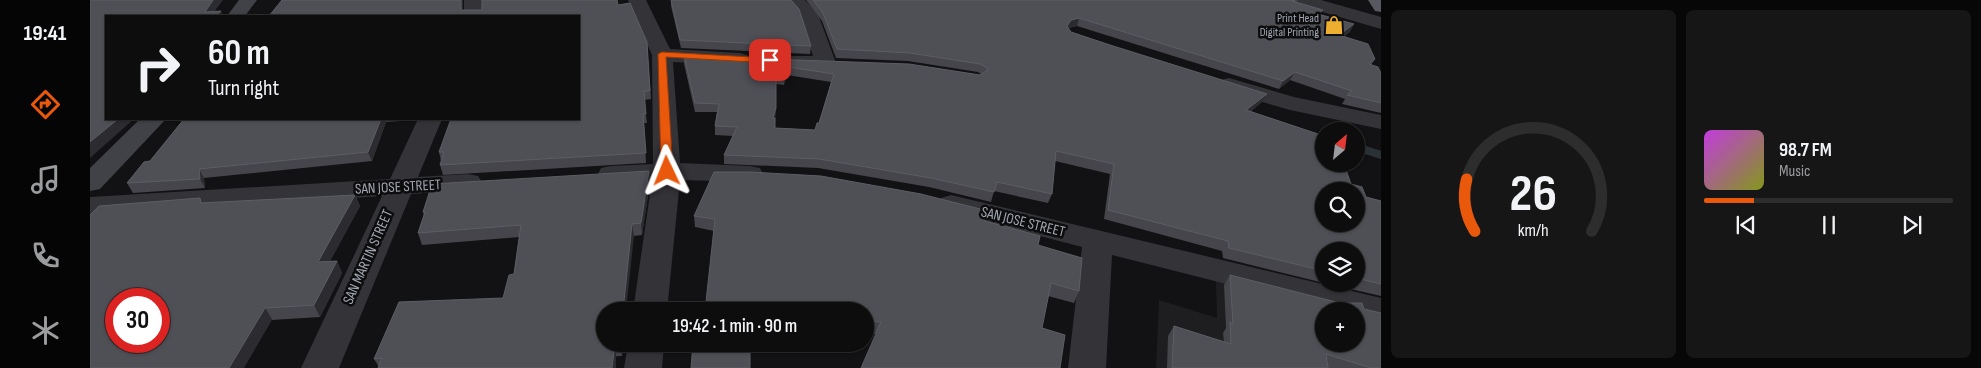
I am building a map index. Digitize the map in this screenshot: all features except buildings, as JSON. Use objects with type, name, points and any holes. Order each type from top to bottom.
[{"type":"highway","points":[[1377,0],[1381,7]]},
{"type":"main road","points":[[237,15],[248,0]]},
{"type":"main road","points":[[90,183],[153,120]]},
{"type":"street","points":[[473,0],[473,15]]},
{"type":"street","points":[[637,0],[662,54],[667,171],[651,302]]},
{"type":"street","points":[[662,54],[825,64],[809,14],[795,0]]},
{"type":"street","points":[[1301,0],[1381,23]]},
{"type":"street","points":[[1208,78],[1290,103],[1381,122]]},
{"type":"street","name":"SAN MARTIN STREET","points":[[320,368],[430,120]]},
{"type":"street","points":[[588,176],[667,171],[778,175]]},
{"type":"street","name":"SAN JOSE STREET","points":[[90,206],[498,181]]},
{"type":"street","name":"SAN JOSE STREET","points":[[929,198],[1381,311]]},
{"type":"street","points":[[1087,368],[1098,241]]},
{"type":"street","points":[[643,368],[645,352]]},
{"type":"shaded area","points":[[1216,280],[1315,309],[1315,352],[1364,352],[1381,368],[1156,368],[1159,300],[1217,318]]},
{"type":"waterway","points":[[1365,150],[1381,155]]},
{"type":"place","name":"Print Head Digital Printing","points":[[1334,25]]},
{"type":"route","points":[[667,171],[662,54],[770,60]]}]
